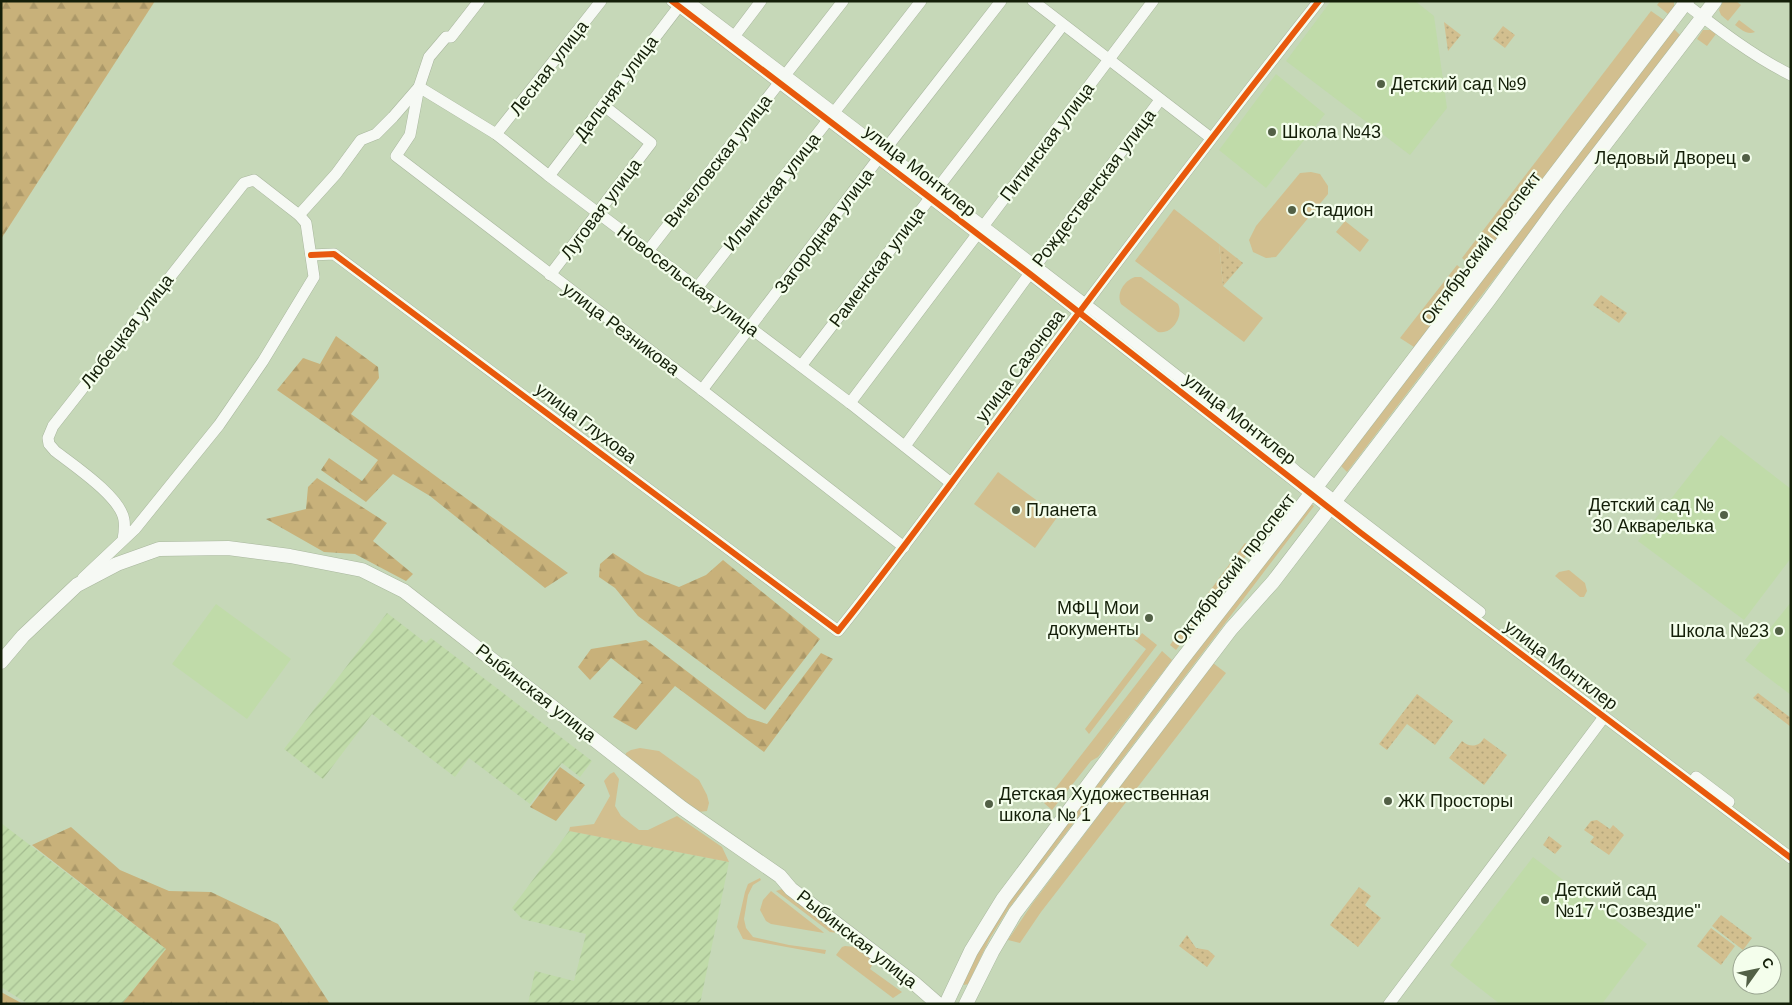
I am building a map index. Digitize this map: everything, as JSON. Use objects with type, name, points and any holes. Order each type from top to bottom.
[{"type":"main road","name":"Октябрьский проспект","points":[[966,1004],[999,940],[1015,914],[1231,629],[1273,582],[1715,1]]},
{"type":"main road","name":"Октябрьский проспект","points":[[947,1002],[980,935],[1003,899],[1180,662],[1314,490],[1685,2]]},
{"type":"main road","name":"Рыбинская улица","points":[[1,662],[23,636],[76,585],[117,564],[160,549],[228,548],[290,556],[362,570],[404,591],[682,808],[780,876],[796,883],[947,1002]]},
{"type":"street","points":[[76,585],[135,529],[219,425],[263,361],[314,277],[303,219],[362,140],[376,134],[419,87],[429,57],[446,36],[451,36],[479,1]]},
{"type":"street","name":"Лесная улица","points":[[496,134],[601,1]]},
{"type":"street","points":[[731,40],[761,1]]},
{"type":"street","name":"Вичеловская улица","points":[[648,251],[844,1]]},
{"type":"street","name":"Ильинская улица","points":[[697,288],[921,1]]},
{"type":"street","name":"Загородная улица","points":[[702,390],[881,155],[1002,1]]},
{"type":"street","points":[[1033,1],[1211,138]]},
{"type":"street","name":"Питинская улица","points":[[850,403],[1153,1]]},
{"type":"street","name":"улица Сазонова","points":[[838,631],[904,547],[1211,138],[1319,1]]},
{"type":"street","name":"улица Монтклер","points":[[680,2],[1262,442],[1296,471],[1314,490],[1604,717],[1791,858]]},
{"type":"street","name":"Дальняя улица","points":[[549,176],[680,2]]},
{"type":"street","points":[[1685,2],[1760,60],[1791,75]]},
{"type":"street","name":"Раменская улица","points":[[801,366],[1063,25]]},
{"type":"street","name":"Новосельская улица","points":[[419,87],[496,134],[850,403],[952,483]]},
{"type":"street","name":"улица Резникова","points":[[419,87],[410,135],[396,156],[904,547]]},
{"type":"street","name":"Рождественская улица","points":[[905,446],[1160,100]]},
{"type":"street","name":"Луговая улица","points":[[550,275],[651,143],[603,105]]},
{"type":"street","name":"Любецкая улица","points":[[123,540],[124,519],[121,510],[112,498],[48,444],[48,438],[53,426],[244,183],[254,180],[303,219]]},
{"type":"street","name":"улица Глухова","points":[[311,255],[334,254],[838,631]]},
{"type":"street","name":"улица Монтклер","points":[[1332,504],[1791,849]]},
{"type":"street","points":[[1389,1004],[1604,717]]},
{"type":"shaded area","name":"Детский сад №9","points":[[1331,1],[1415,1],[1434,16],[1447,108],[1410,155],[1286,61]]},
{"type":"shaded area","points":[[1660,1],[1674,1],[1674,8],[1668,14],[1657,5]]},
{"type":"shaded area","points":[[1723,1],[1736,1],[1741,5],[1728,21],[1721,15],[1719,10]]},
{"type":"shaded area","points":[[1651,11],[1664,20],[1476,269],[1462,258]]},
{"type":"shaded area","points":[[1739,20],[1755,32],[1747,32],[1735,25]]},
{"type":"shaded area","points":[[1444,22],[1461,35],[1448,51]]},
{"type":"shaded area","points":[[1503,26],[1515,35],[1505,48],[1493,39]]},
{"type":"shaded area","points":[[1674,29],[1680,35],[1347,472],[1341,466]]},
{"type":"shaded area","points":[[1703,30],[1711,30],[1716,34],[1707,46],[1697,39]]},
{"type":"shaded area","name":"Школа №43","points":[[1276,74],[1325,114],[1266,188],[1219,150]]},
{"type":"shaded area","name":"Стадион","points":[[1311,172],[1320,174],[1328,186],[1328,194],[1276,257],[1266,258],[1253,252],[1249,240],[1256,226],[1300,173]]},
{"type":"shaded area","points":[[1174,209],[1219,244],[1223,286],[1263,318],[1244,342],[1135,261]]},
{"type":"shaded area","points":[[1345,221],[1369,240],[1360,252],[1336,232]]},
{"type":"shaded area","points":[[1219,244],[1243,263],[1223,286]]},
{"type":"shaded area","points":[[1457,265],[1470,276],[1414,347],[1400,338]]},
{"type":"shaded area","points":[[1135,277],[1141,277],[1178,304],[1178,319],[1176,324],[1168,331],[1158,332],[1121,304],[1120,292],[1124,284]]},
{"type":"shaded area","points":[[1601,295],[1627,313],[1619,323],[1593,305]]},
{"type":"shaded area","name":"Детский сад № 30 Акварелька","points":[[1721,435],[1791,489],[1791,558],[1744,620],[1638,541]]},
{"type":"shaded area","name":"Планета","points":[[998,472],[1058,516],[1035,548],[974,504]]},
{"type":"shaded area","points":[[1309,502],[1314,506],[1009,908],[990,938],[968,984],[964,985],[962,981],[1004,902]]},
{"type":"shaded area","points":[[1245,543],[1252,548],[1176,650],[1170,645]]},
{"type":"shaded area","points":[[1569,570],[1585,583],[1587,591],[1584,597],[1580,597],[1555,576],[1559,572]]},
{"type":"shaded area","name":"Школа №23","points":[[1791,602],[1791,695],[1745,660]]},
{"type":"shaded area","points":[[216,604],[291,659],[247,719],[172,664]]},
{"type":"shaded area","points":[[387,613],[426,643],[431,638],[592,761],[580,777],[562,763],[530,804],[469,758],[455,777],[372,714],[323,779],[284,749]]},
{"type":"shaded area","points":[[1142,633],[1157,645],[1089,734],[1085,729],[1146,649],[1133,639],[1137,640]]},
{"type":"shaded area","points":[[1162,651],[1172,660],[1098,757],[1091,761],[1052,810],[1044,803]]},
{"type":"shaded area","points":[[1213,663],[1226,673],[1041,912],[1020,943],[1008,940],[1032,904]]},
{"type":"shaded area","points":[[1758,693],[1791,718],[1791,727],[1753,698]]},
{"type":"shaded area","points":[[1417,694],[1453,721],[1435,745],[1407,724],[1387,750],[1379,744]]},
{"type":"shaded area","points":[[1484,738],[1507,755],[1484,785],[1449,758],[1462,741],[1474,746]]},
{"type":"shaded area","points":[[640,748],[659,751],[699,780],[707,795],[709,803],[707,811],[698,812],[625,757],[626,753],[631,750]]},
{"type":"shaded area","points":[[614,772],[619,779],[615,806],[621,816],[639,830],[648,830],[677,816],[722,847],[729,862],[569,831],[570,827],[594,824],[610,796],[604,781]]},
{"type":"shaded area","points":[[1597,820],[1610,829],[1613,825],[1624,835],[1609,855],[1590,842],[1594,837],[1584,830],[1591,821]]},
{"type":"shaded area","points":[[1,823],[166,949],[122,1004],[28,1004],[1,987]]},
{"type":"shaded area","points":[[569,831],[729,862],[700,1004],[528,1004],[535,971],[574,981],[586,934],[522,919],[512,908]]},
{"type":"shaded area","points":[[1549,836],[1562,846],[1555,854],[1543,845]]},
{"type":"shaded area","name":"Детский сад №17 \"Созвездие\"","points":[[1533,857],[1647,944],[1602,1004],[1500,1004],[1450,965]]},
{"type":"shaded area","points":[[760,878],[761,880],[753,885],[748,895],[744,919],[746,928],[753,937],[789,945],[826,950],[825,954],[743,939],[737,927],[745,892],[748,884]]},
{"type":"shaded area","points":[[1359,887],[1371,896],[1365,905],[1381,918],[1358,947],[1330,925]]},
{"type":"shaded area","points":[[786,890],[838,933],[830,932],[776,891]]},
{"type":"shaded area","points":[[771,891],[824,933],[771,924],[766,921],[760,910],[763,900]]},
{"type":"shaded area","points":[[1721,915],[1752,938],[1747,945],[1737,945],[1712,926]]},
{"type":"shaded area","points":[[1711,928],[1734,945],[1721,965],[1697,946]]},
{"type":"shaded area","points":[[1187,935],[1196,948],[1208,950],[1215,956],[1207,967],[1179,946]]},
{"type":"shaded area","points":[[845,946],[866,951],[874,962],[870,969],[902,992],[893,998],[836,955]]},
{"type":"green space","points":[[1,1],[155,1],[1,239]]},
{"type":"green space","points":[[336,336],[378,367],[379,378],[351,414],[568,573],[545,588],[430,496],[393,474],[366,502],[321,470],[329,458],[362,481],[378,460],[277,390],[303,358],[320,364]]},
{"type":"green space","points":[[317,478],[387,523],[373,541],[413,574],[406,581],[355,554],[324,552],[266,519],[306,509],[308,487]]},
{"type":"green space","points":[[613,553],[645,574],[679,587],[706,575],[723,560],[820,639],[765,710],[638,616],[615,588],[599,577],[600,564]]},
{"type":"green space","points":[[646,640],[748,718],[767,724],[821,653],[833,659],[764,752],[675,686],[636,730],[613,717],[642,682],[611,658],[590,680],[578,667],[591,649]]},
{"type":"green space","points":[[560,767],[585,785],[556,821],[530,807]]},
{"type":"green space","points":[[71,827],[120,870],[169,891],[211,892],[278,924],[330,1004],[122,1004],[166,949],[32,845]]},
{"type":"green space","points":[[1,992],[23,1004],[1,1004]]},
{"type":"cycle path","points":[[672,1],[1030,274],[1361,533],[1791,858]]},
{"type":"cycle path","points":[[311,255],[334,254],[838,631],[899,553],[1156,210],[1319,1]]},
{"type":"place","name":"Детский сад №9","points":[[1381,84]]},
{"type":"place","name":"Школа №43","points":[[1272,132]]},
{"type":"place","name":"Ледовый Дворец","points":[[1746,158]]},
{"type":"place","name":"Стадион","points":[[1292,210]]},
{"type":"place","name":"Планета","points":[[1016,510]]},
{"type":"place","name":"Детский сад № 30 Акварелька","points":[[1724,515]]},
{"type":"place","name":"МФЦ Мои документы","points":[[1149,618]]},
{"type":"place","name":"Школа №23","points":[[1779,631]]},
{"type":"place","name":"ЖК Просторы","points":[[1388,801]]},
{"type":"place","name":"Детская Художественная школа № 1","points":[[989,804]]},
{"type":"place","name":"Детский сад №17 \"Созвездие\"","points":[[1545,900]]}]
